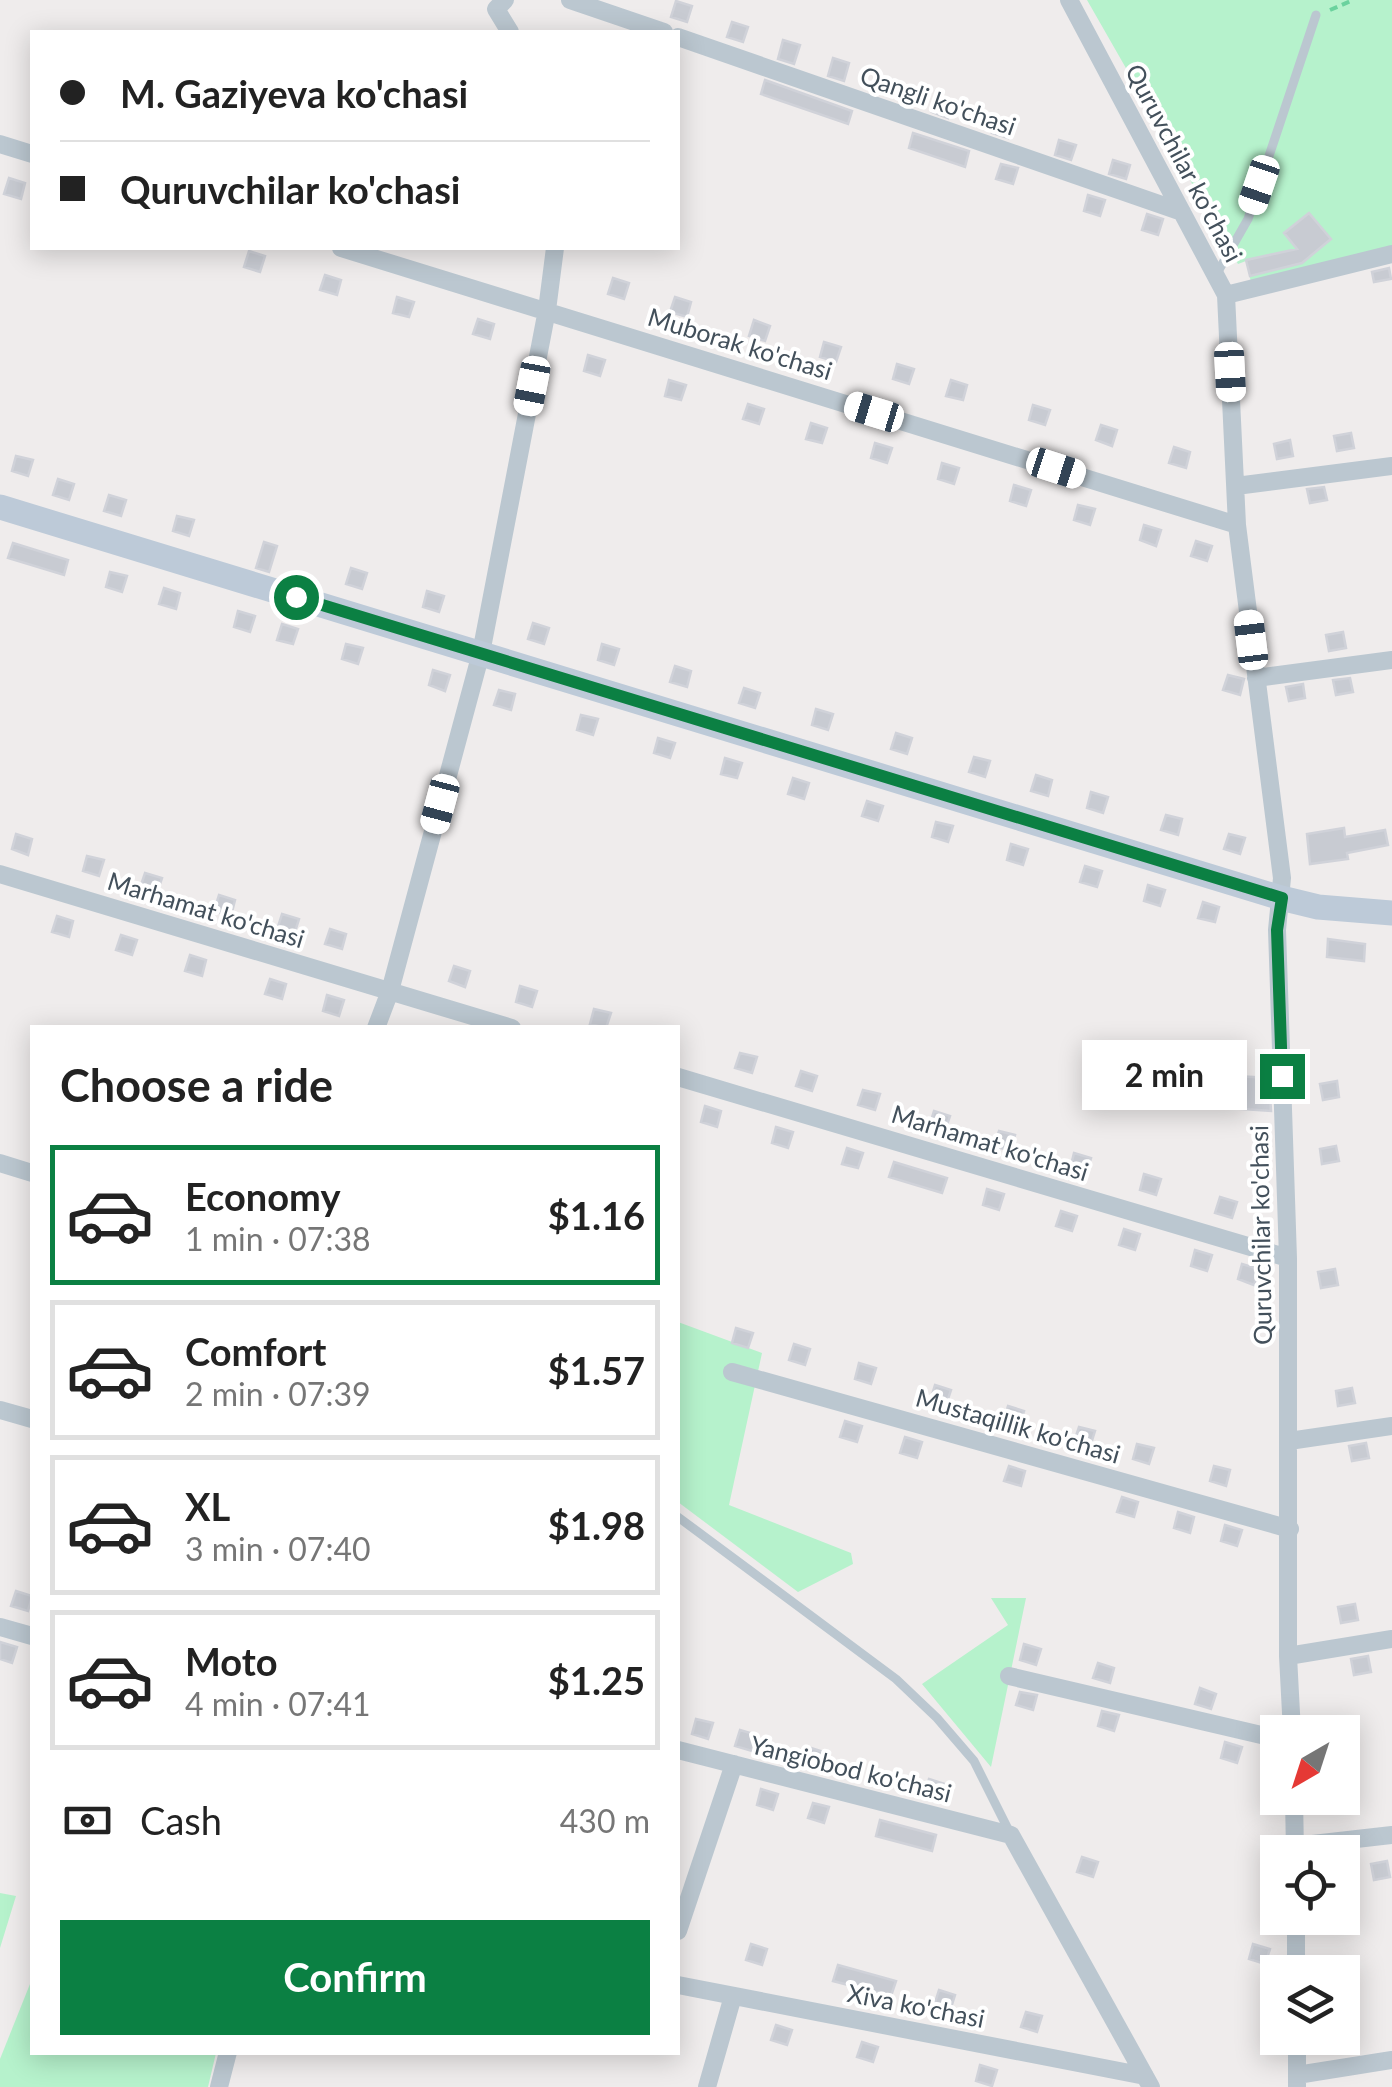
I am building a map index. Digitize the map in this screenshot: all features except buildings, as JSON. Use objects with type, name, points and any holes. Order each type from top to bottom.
[{"type":"street","points":[[570,0],[658,30]]},
{"type":"street","name":"Quruvchilar ko'chasi","points":[[1069,0],[1226,296],[1238,525],[1282,898],[1277,930],[1288,1258],[1291,1715]]},
{"type":"street","points":[[501,5],[509,30]]},
{"type":"street","name":"Qangli ko'chasi","points":[[680,38],[1182,212]]},
{"type":"street","points":[[0,144],[30,153]]},
{"type":"street","name":"Muborak ko'chasi","points":[[348,250],[1238,525]]},
{"type":"street","points":[[377,1025],[390,992],[480,653],[547,310],[555,250]]},
{"type":"street","points":[[1226,296],[1392,254]]},
{"type":"street","points":[[1236,486],[1392,466]]},
{"type":"street","points":[[0,507],[1282,898],[1318,908],[1392,913]]},
{"type":"street","points":[[1256,678],[1392,660]]},
{"type":"street","name":"Marhamat ko'chasi","points":[[0,874],[502,1025]]},
{"type":"street","name":"Marhamat ko'chasi","points":[[680,1078],[1288,1258]]},
{"type":"street","points":[[0,1163],[30,1172]]},
{"type":"street","name":"Mustaqillik ko'chasi","points":[[732,1372],[1290,1529]]},
{"type":"street","points":[[0,1410],[30,1418]]},
{"type":"street","points":[[1288,1441],[1392,1426]]},
{"type":"street","points":[[0,1627],[30,1635]]},
{"type":"street","points":[[1288,1656],[1392,1639]]},
{"type":"street","points":[[1010,1676],[1260,1735]]},
{"type":"street","name":"Yangiobod ko'chasi","points":[[680,1750],[1011,1836]]},
{"type":"street","points":[[680,1925],[734,1764]]},
{"type":"street","points":[[1360,1840],[1392,1835]]},
{"type":"street","points":[[1011,1836],[1148,2081]]},
{"type":"street","name":"Xiva ko'chasi","points":[[680,1984],[1148,2081]]},
{"type":"street","points":[[707,2087],[733,1996]]},
{"type":"street","points":[[219,2087],[227,2055]]},
{"type":"street","points":[[1297,2055],[1297,2081],[1392,2060]]},
{"type":"lane","points":[[1216,275],[1248,219],[1316,16]]},
{"type":"lane","points":[[680,1518],[896,1679],[937,1718],[974,1761],[1011,1836]]},
{"type":"path","points":[[1316,16],[1353,0]]},
{"type":"green space","points":[[1087,0],[1392,0],[1392,247],[1251,282],[1246,261],[1238,264]]},
{"type":"green space","points":[[680,1323],[762,1353],[729,1505],[851,1553],[853,1564],[798,1592],[680,1504]]},
{"type":"green space","points":[[991,1598],[1026,1598],[991,1767],[922,1684],[1008,1625]]},
{"type":"green space","points":[[0,1893],[16,1896],[0,1948]]},
{"type":"green space","points":[[30,1984],[30,2055],[216,2055],[208,2087],[0,2087],[0,2059]]},
{"type":"route","points":[[296,597],[1282,898],[1277,930],[1282,1076]]}]
